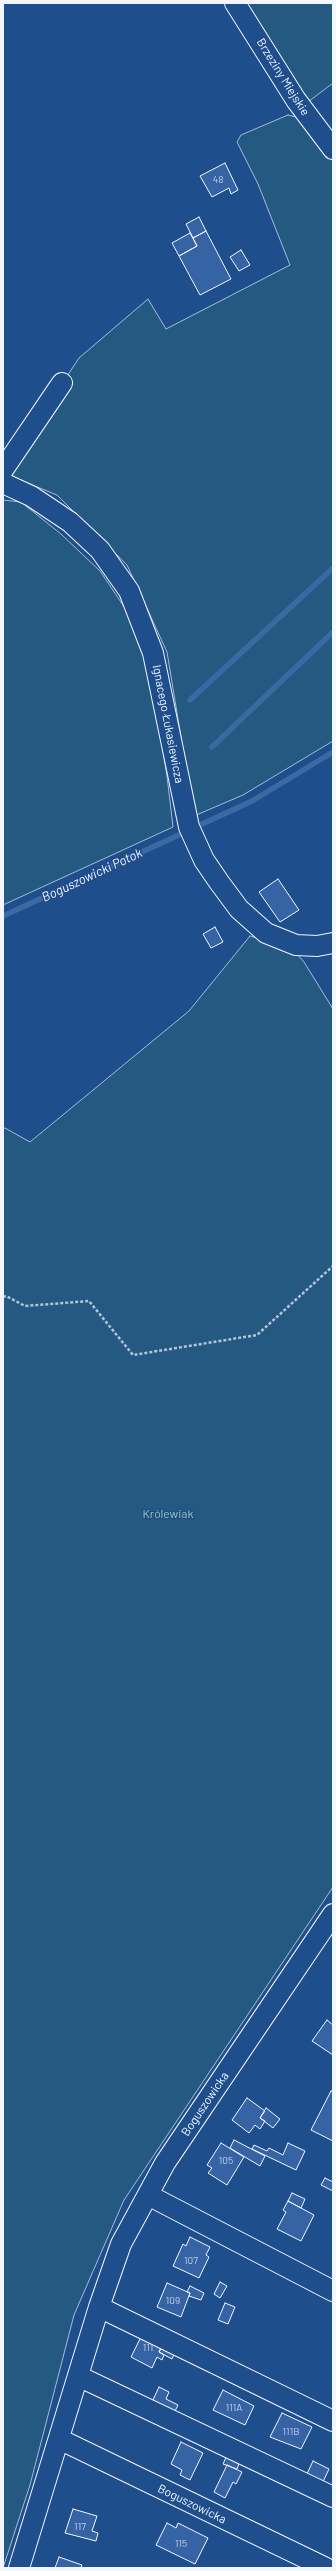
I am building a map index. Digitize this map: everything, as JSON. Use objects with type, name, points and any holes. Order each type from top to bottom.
[{"type":"street","name":"Brzeziny Miejskie","points":[[235,3],[296,100],[333,149]]},
{"type":"street","points":[[3,470],[62,383]]},
{"type":"street","name":"Ignacego Łukasiewicza","points":[[3,483],[31,496],[70,522],[100,550],[129,591],[153,653],[189,827],[204,860],[218,882],[238,908],[266,932],[296,946],[317,946],[333,943]]},
{"type":"street","name":"Boguszowicka","points":[[19,2568],[99,2307],[121,2244],[165,2163],[333,1914]]},
{"type":"street","points":[[148,2195],[333,2292]]},
{"type":"street","points":[[99,2307],[333,2421]]},
{"type":"street","points":[[78,2376],[333,2497]]},
{"type":"street","name":"Boguszowicka","points":[[59,2439],[326,2568]]},
{"type":"path","points":[[3,1297],[6,1296],[25,1306],[89,1301],[133,1355],[257,1335],[333,1266]]},
{"type":"green space","points":[[239,3],[333,3],[333,83],[308,102]]},
{"type":"green space","points":[[288,115],[296,117],[333,161],[333,741],[243,795],[194,816],[167,652],[127,565],[57,495],[3,473],[79,358],[148,299],[166,329],[290,265],[258,184],[237,142],[241,135]]},
{"type":"green space","points":[[3,500],[21,502],[61,534],[100,571],[131,617],[151,677],[167,776],[173,827],[3,905]]},
{"type":"green space","name":"Królewiak","points":[[250,936],[292,948],[304,962],[333,1009],[333,1887],[124,2200],[74,2315],[30,2485],[3,2568],[3,1129],[5,1128],[30,1142],[189,1011]]},
{"type":"building","points":[[225,163],[238,190],[231,194],[229,188],[212,197],[200,176]]},
{"type":"building","points":[[199,217],[206,231],[193,238],[186,224]]},
{"type":"building","points":[[206,231],[231,279],[200,295],[179,256],[197,246],[193,238]]},
{"type":"building","points":[[190,233],[197,246],[179,256],[172,243]]},
{"type":"building","points":[[241,250],[250,265],[239,271],[230,257]]},
{"type":"building","points":[[278,879],[299,910],[280,922],[259,892]]},
{"type":"building","points":[[215,927],[223,942],[211,948],[203,934]]},
{"type":"building","points":[[327,2020],[333,2025],[333,2055],[312,2041]]},
{"type":"building","points":[[331,2091],[333,2091],[333,2141],[311,2130]]},
{"type":"building","points":[[247,2098],[265,2111],[260,2118],[265,2121],[260,2129],[255,2125],[249,2133],[232,2120]]},
{"type":"building","points":[[266,2108],[280,2119],[273,2128],[260,2118]]},
{"type":"building","points":[[234,2140],[265,2156],[260,2166],[230,2148]]},
{"type":"building","points":[[221,2143],[244,2157],[227,2185],[208,2173],[212,2168],[207,2165]]},
{"type":"building","points":[[288,2143],[305,2151],[296,2170],[252,2149],[254,2145],[267,2151],[269,2148],[283,2155]]},
{"type":"building","points":[[325,2178],[333,2182],[333,2191],[321,2185]]},
{"type":"building","points":[[292,2193],[305,2199],[301,2208],[288,2201]]},
{"type":"building","points":[[288,2201],[314,2215],[301,2241],[277,2229],[286,2212],[283,2210]]},
{"type":"building","points":[[190,2237],[210,2247],[206,2255],[209,2257],[199,2278],[173,2266],[183,2244],[186,2246]]},
{"type":"building","points":[[220,2282],[227,2286],[220,2298],[214,2294]]},
{"type":"building","points":[[167,2283],[190,2293],[181,2317],[157,2307]]},
{"type":"building","points":[[190,2286],[204,2293],[201,2300],[189,2296],[190,2293],[187,2292]]},
{"type":"building","points":[[225,2303],[235,2307],[228,2324],[218,2320]]},
{"type":"building","points":[[143,2333],[163,2344],[159,2352],[164,2355],[162,2360],[157,2357],[152,2368],[131,2357]]},
{"type":"building","points":[[163,2344],[176,2350],[172,2359],[159,2352]]},
{"type":"building","points":[[159,2387],[169,2392],[166,2399],[178,2405],[174,2413],[152,2402]]},
{"type":"building","points":[[223,2390],[254,2406],[245,2425],[213,2410]]},
{"type":"building","points":[[282,2413],[312,2427],[301,2449],[270,2437]]},
{"type":"building","points":[[181,2442],[203,2453],[190,2480],[180,2475],[182,2470],[171,2464]]},
{"type":"building","points":[[227,2455],[240,2461],[237,2469],[223,2464]]},
{"type":"building","points":[[313,2461],[329,2469],[321,2486],[305,2478]]},
{"type":"building","points":[[227,2465],[242,2472],[236,2484],[233,2482],[225,2498],[214,2492]]},
{"type":"building","points":[[73,2509],[97,2516],[92,2531],[98,2533],[96,2541],[65,2533]]},
{"type":"building","points":[[167,2523],[176,2528],[178,2523],[208,2538],[195,2564],[156,2545]]},
{"type":"building","points":[[59,2557],[82,2565],[81,2568],[55,2568]]},
{"type":"waterway","points":[[190,700],[333,568]]},
{"type":"waterway","points":[[212,747],[333,632]]},
{"type":"waterway","name":"Boguszowicki Potok","points":[[198,826],[252,801],[333,752]]},
{"type":"waterway","name":"Boguszowicki Potok","points":[[3,916],[181,834]]}]
